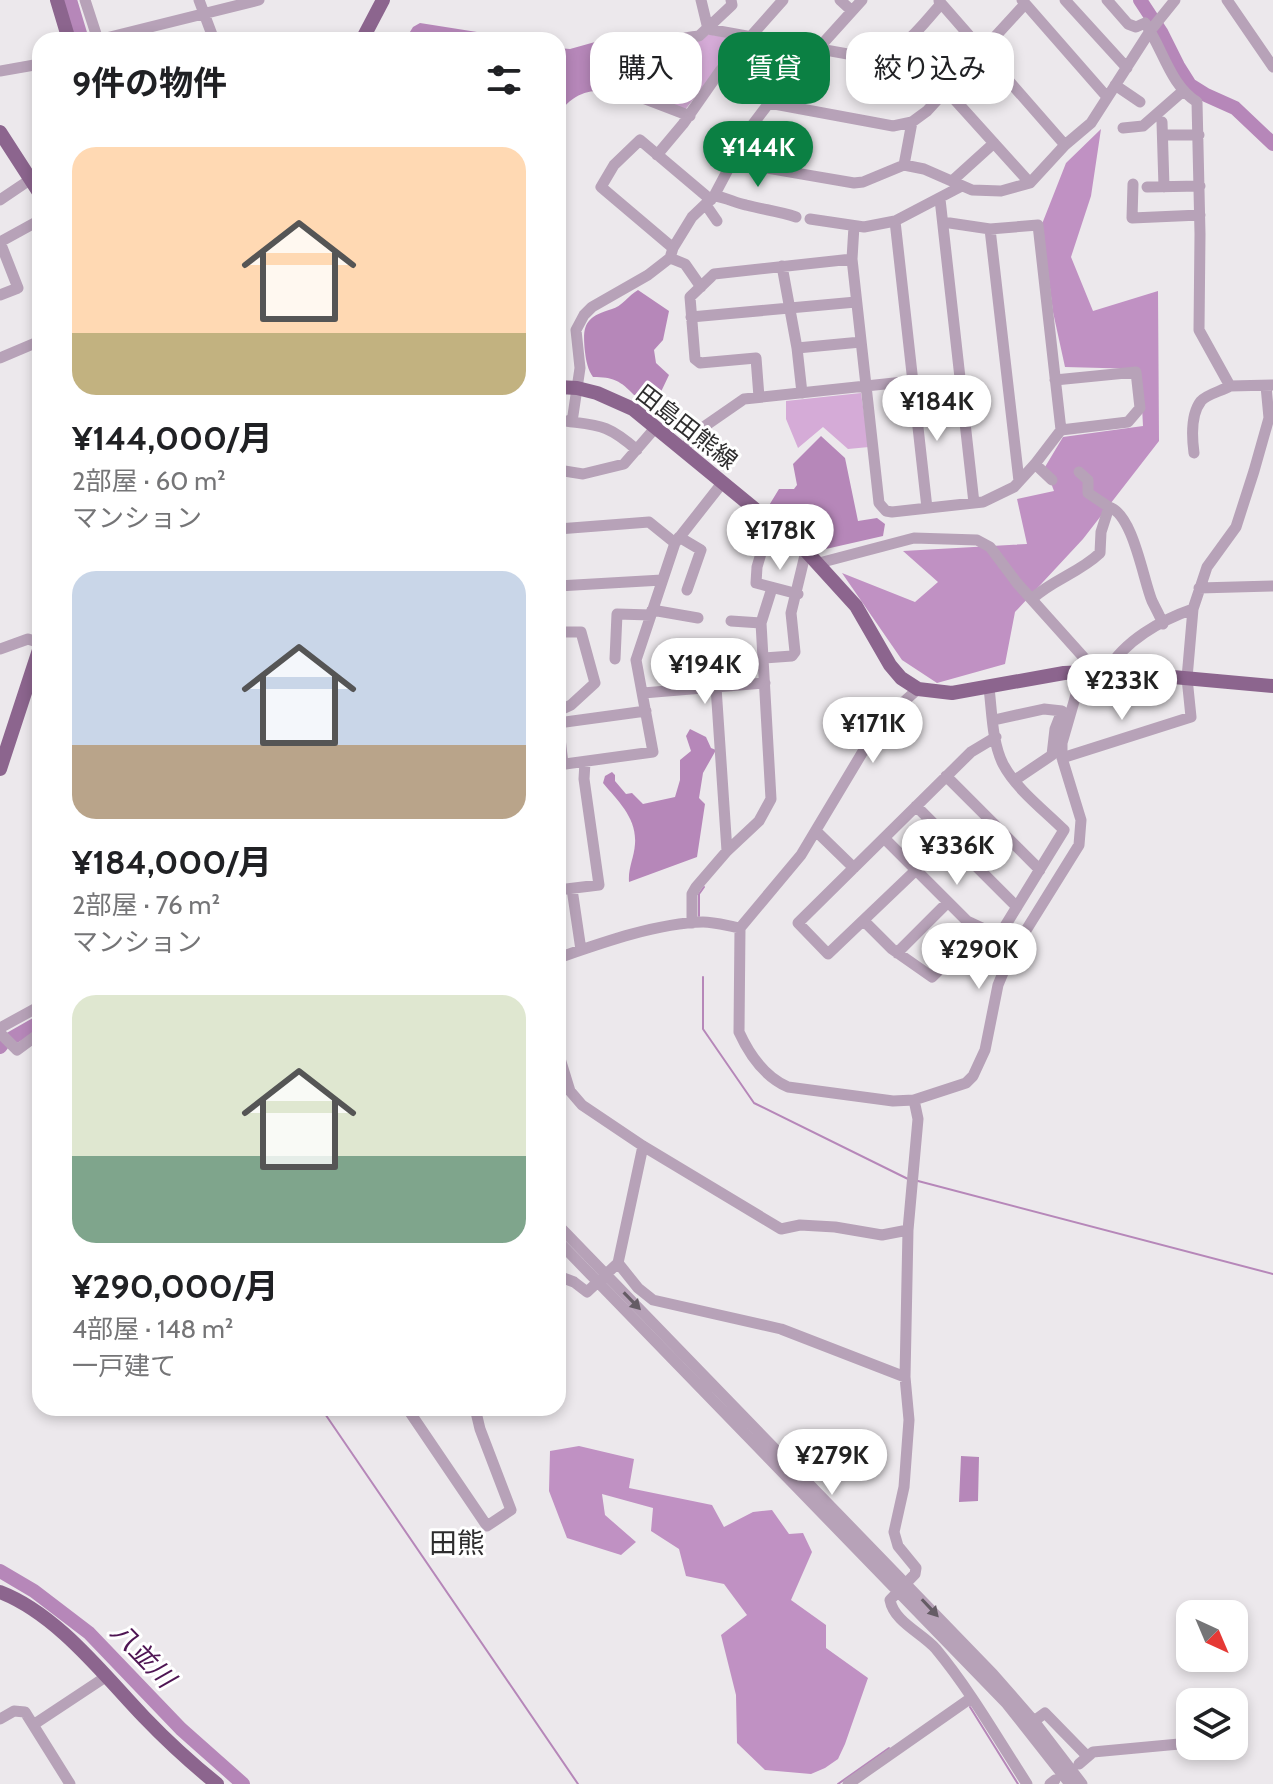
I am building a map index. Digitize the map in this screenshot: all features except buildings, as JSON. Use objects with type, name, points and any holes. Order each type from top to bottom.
[{"type":"main road","points":[[57,0],[67,32]]},
{"type":"main road","points":[[366,32],[383,0]]},
{"type":"main road","points":[[0,132],[31,179]]},
{"type":"main road","name":"田島田熊線","points":[[566,387],[620,401],[806,551],[856,606],[895,671],[918,689]]},
{"type":"main road","points":[[0,769],[32,670]]},
{"type":"main road","points":[[918,689],[952,693],[1027,679],[1107,671],[1273,686]]},
{"type":"main road","points":[[0,1592],[48,1621],[107,1676],[166,1739],[217,1784]]},
{"type":"street","points":[[85,0],[95,32]]},
{"type":"street","points":[[199,0],[211,32]]},
{"type":"street","points":[[131,32],[259,0]]},
{"type":"street","points":[[701,0],[708,29]]},
{"type":"street","points":[[690,116],[643,98],[657,57],[685,37],[699,36],[732,5],[731,0]]},
{"type":"street","points":[[754,32],[783,0]]},
{"type":"street","points":[[840,0],[852,11]]},
{"type":"street","points":[[830,36],[862,0]]},
{"type":"street","points":[[1065,0],[1127,68]]},
{"type":"street","points":[[1107,0],[1128,24],[1136,27],[1145,23],[1183,91],[1197,102],[1199,330],[1230,386]]},
{"type":"street","points":[[731,162],[854,183],[904,165],[916,166],[983,192],[1001,191],[1030,183],[1065,145],[1091,123],[1150,31],[1175,0]]},
{"type":"street","points":[[1227,0],[1273,67]]},
{"type":"street","points":[[830,51],[870,58],[884,56],[907,42],[940,2],[966,32]]},
{"type":"street","points":[[997,32],[1023,2],[1107,97]]},
{"type":"street","points":[[708,29],[726,32]]},
{"type":"street","points":[[0,71],[32,65]]},
{"type":"street","points":[[657,155],[690,116],[718,74]]},
{"type":"street","points":[[1115,85],[1140,102]]},
{"type":"street","points":[[1014,87],[1065,145]]},
{"type":"street","points":[[1123,128],[1143,126],[1183,91]]},
{"type":"street","points":[[572,422],[580,368],[576,330],[584,315],[592,307],[648,275],[671,253],[692,217],[711,200],[750,128],[768,104]]},
{"type":"street","points":[[774,104],[893,126],[912,122],[933,104]]},
{"type":"street","points":[[959,104],[1030,183]]},
{"type":"street","points":[[904,165],[912,122]]},
{"type":"street","points":[[1164,187],[1162,129],[1199,135]]},
{"type":"street","points":[[701,287],[685,264],[601,187],[614,165],[640,140],[711,200],[783,211],[796,217]]},
{"type":"street","points":[[810,219],[864,227],[895,221],[940,199],[994,143]]},
{"type":"street","points":[[0,200],[31,179]]},
{"type":"street","points":[[1133,184],[1132,218],[1200,215]]},
{"type":"street","points":[[1147,187],[1200,186]]},
{"type":"street","points":[[940,199],[974,503]]},
{"type":"street","points":[[711,200],[717,221]]},
{"type":"street","points":[[895,221],[927,508]]},
{"type":"street","points":[[854,226],[852,259],[856,302],[879,503],[886,511],[983,502],[1019,481],[1061,430],[1038,225],[990,229],[943,222]]},
{"type":"street","points":[[0,295],[18,288],[0,242],[32,224]]},
{"type":"street","points":[[990,229],[1019,481]]},
{"type":"street","points":[[759,397],[756,358],[700,363],[695,359],[690,297],[714,274],[852,259]]},
{"type":"street","points":[[782,266],[802,393]]},
{"type":"street","points":[[691,317],[856,302]]},
{"type":"street","points":[[797,348],[861,342]]},
{"type":"street","points":[[0,358],[32,344]]},
{"type":"street","points":[[1055,380],[1136,372],[1140,408],[1128,422],[1061,430]]},
{"type":"street","points":[[683,449],[705,426],[744,399],[913,381]]},
{"type":"street","points":[[1062,758],[1191,717],[1187,678],[1193,609],[1207,567],[1236,527],[1269,418],[1269,386],[1230,386],[1203,399],[1193,422],[1194,453]]},
{"type":"street","points":[[566,421],[601,426],[616,432],[637,450]]},
{"type":"street","points":[[566,471],[583,474],[624,464],[656,427]]},
{"type":"street","points":[[1035,464],[1052,480]]},
{"type":"street","points":[[1079,472],[1088,480],[1088,493],[1115,508],[1124,519],[1151,599],[1163,624]]},
{"type":"street","points":[[566,764],[653,752],[636,660],[677,540],[723,482]]},
{"type":"street","points":[[1032,599],[1043,588],[1081,569],[1100,553],[1101,532],[1109,507]]},
{"type":"street","points":[[566,528],[649,522],[677,540],[701,550],[687,590]]},
{"type":"street","points":[[819,563],[914,538],[969,538],[990,547],[1086,660],[1062,743],[1062,758],[1081,820],[1079,845],[1010,956],[998,985],[985,1050],[973,1076],[966,1083],[914,1100],[893,1101],[788,1087],[761,1067],[739,1032],[740,928],[817,832],[860,752],[880,723],[918,689]]},
{"type":"street","points":[[762,550],[756,583],[798,594]]},
{"type":"street","points":[[764,658],[792,656],[795,652],[791,613],[806,551]]},
{"type":"street","points":[[566,586],[662,580]]},
{"type":"street","points":[[1199,588],[1273,586]]},
{"type":"street","points":[[692,923],[692,894],[727,851],[759,821],[771,799],[761,623],[772,588]]},
{"type":"street","points":[[1107,671],[1115,657],[1141,635],[1193,609]]},
{"type":"street","points":[[615,659],[617,614],[651,613],[698,618]]},
{"type":"street","points":[[731,621],[761,623]]},
{"type":"street","points":[[566,632],[581,632],[595,683],[566,707]]},
{"type":"street","points":[[0,649],[28,639],[32,641]]},
{"type":"street","points":[[643,693],[765,683]]},
{"type":"street","points":[[716,687],[727,851]]},
{"type":"street","points":[[884,838],[967,921],[999,936],[1064,830],[1003,765],[989,688]]},
{"type":"street","points":[[994,720],[1044,709],[1062,711],[1055,729],[1052,755],[1015,780]]},
{"type":"street","points":[[566,721],[646,711]]},
{"type":"street","points":[[916,870],[828,954],[798,923],[971,752],[996,737]]},
{"type":"street","points":[[566,889],[599,885],[584,779],[585,762]]},
{"type":"street","points":[[946,776],[1040,870]]},
{"type":"street","points":[[916,806],[1017,907]]},
{"type":"street","points":[[817,832],[854,868]]},
{"type":"street","points":[[572,889],[581,950]]},
{"type":"street","points":[[897,953],[948,902]]},
{"type":"street","points":[[864,921],[897,953],[932,977],[981,928]]},
{"type":"street","points":[[566,955],[656,929],[692,923],[706,922],[740,928]]},
{"type":"street","points":[[32,1011],[0,1031],[17,1050],[32,1039]]},
{"type":"street","points":[[566,1078],[570,1091],[582,1105],[643,1146],[781,1229],[800,1225],[835,1227],[882,1235],[908,1230]]},
{"type":"street","points":[[914,1100],[918,1119],[908,1230],[905,1377],[909,1420],[906,1471],[894,1532],[898,1546],[914,1564],[915,1574],[890,1600],[891,1609],[923,1634],[937,1650],[1027,1784]]},
{"type":"street","points":[[566,1279],[587,1292],[618,1263],[643,1146]]},
{"type":"street","points":[[566,1235],[602,1278],[1034,1721],[1082,1784]]},
{"type":"street","points":[[566,1248],[602,1278]]},
{"type":"street","points":[[618,1263],[638,1288],[653,1300],[781,1329],[905,1377]]},
{"type":"street","points":[[412,1416],[487,1526],[511,1510],[477,1416]]},
{"type":"street","points":[[902,1588],[1007,1704],[1070,1784]]},
{"type":"street","points":[[33,1725],[107,1676]]},
{"type":"street","points":[[848,1784],[971,1698]]},
{"type":"street","points":[[0,1719],[14,1711],[25,1712],[70,1784]]},
{"type":"street","points":[[1034,1721],[1045,1713],[1083,1760],[1093,1752],[1176,1744]]},
{"type":"shaded area","points":[[420,23],[477,32],[410,32]]},
{"type":"shaded area","points":[[702,35],[718,36],[718,68],[702,88]]},
{"type":"shaded area","points":[[590,43],[590,92],[579,95],[566,105],[566,49]]},
{"type":"shaded area","points":[[667,104],[690,104],[684,111]]},
{"type":"shaded area","points":[[1101,129],[1091,196],[1071,257],[1093,311],[1158,291],[1159,441],[1083,539],[1015,612],[1005,664],[937,683],[902,660],[842,573],[915,602],[938,582],[903,551],[1027,544],[1017,499],[1054,491],[1045,467],[1063,437],[1143,426],[1140,369],[1065,367],[1053,312],[1042,224],[1066,163]]},
{"type":"shaded area","points":[[638,290],[669,311],[663,340],[654,350],[656,363],[669,375],[659,396],[634,395],[616,381],[593,377],[586,359],[584,335],[587,323],[596,315],[619,306]]},
{"type":"shaded area","points":[[861,393],[869,447],[848,449],[823,427],[798,448],[786,419],[786,401]]},
{"type":"shaded area","points":[[821,436],[845,458],[858,521],[877,518],[885,524],[883,536],[817,551],[804,542],[806,528],[768,507],[779,489],[794,489],[797,485],[793,464]]},
{"type":"shaded area","points":[[690,729],[706,737],[711,748],[716,750],[703,773],[699,798],[705,804],[697,857],[629,882],[635,844],[633,826],[625,810],[603,783],[605,776],[612,772],[626,794],[632,793],[643,804],[675,797],[680,780],[680,760],[691,751],[686,736]]},
{"type":"shaded area","points":[[579,1446],[634,1459],[629,1488],[712,1505],[724,1527],[753,1512],[772,1510],[789,1534],[803,1533],[812,1552],[791,1600],[826,1625],[826,1648],[868,1678],[838,1759],[811,1774],[765,1770],[737,1743],[736,1695],[721,1635],[747,1615],[724,1584],[686,1576],[679,1549],[651,1531],[653,1508],[602,1494],[605,1515],[636,1542],[621,1555],[567,1538],[549,1491],[550,1451]]},
{"type":"shaded area","points":[[961,1456],[979,1457],[978,1501],[959,1502]]},
{"type":"waterway","name":"八並川","points":[[70,0],[80,32]]},
{"type":"waterway","points":[[1140,0],[1190,85],[1235,108],[1273,144]]},
{"type":"waterway","points":[[699,916],[699,894],[704,887]]},
{"type":"waterway","points":[[703,977],[703,1029],[754,1103],[908,1179]]},
{"type":"waterway","name":"八並川","points":[[0,1047],[32,1027]]},
{"type":"waterway","points":[[918,1181],[1273,1274]]},
{"type":"waterway","points":[[326,1416],[578,1784]]},
{"type":"waterway","name":"八並川","points":[[0,1571],[34,1591],[89,1633],[181,1729],[243,1784]]},
{"type":"waterway","points":[[970,1707],[1018,1784]]},
{"type":"waterway","points":[[838,1784],[889,1748]]},
{"type":"district","name":"田熊","points":[[457,1543]]}]
